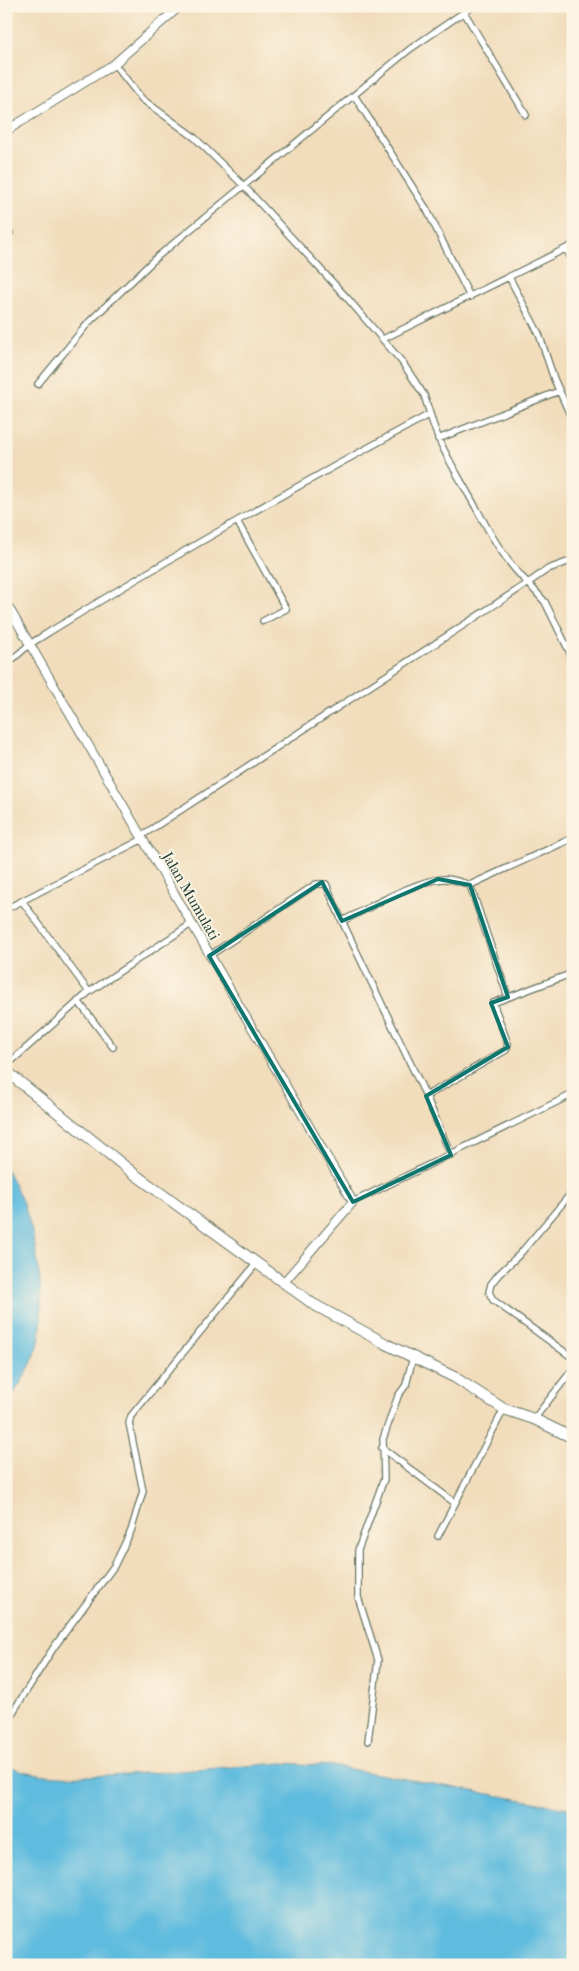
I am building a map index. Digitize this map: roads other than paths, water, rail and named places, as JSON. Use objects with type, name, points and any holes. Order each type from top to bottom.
[{"type":"highway","points":[[6,1071],[133,1173],[313,1304],[454,1377],[504,1409],[534,1419],[573,1438]]},
{"type":"street","points":[[6,131],[114,64],[172,9],[180,6]]},
{"type":"street","points":[[38,384],[89,322],[157,257],[410,49],[473,6]]},
{"type":"street","points":[[464,12],[526,115]]},
{"type":"street","points":[[114,64],[142,99],[189,133],[244,186],[383,338],[424,395],[438,439],[505,556],[545,602],[573,659]]},
{"type":"street","points":[[354,95],[427,210],[470,297]]},
{"type":"street","points":[[383,338],[573,245]]},
{"type":"street","points":[[566,249],[573,261]]},
{"type":"street","points":[[509,277],[539,334],[558,391],[573,420]]},
{"type":"street","points":[[438,439],[558,391]]},
{"type":"street","points":[[6,665],[30,644],[237,521],[324,471],[430,414]]},
{"type":"street","points":[[237,521],[286,609],[263,622]]},
{"type":"street","points":[[6,910],[142,838],[548,569],[573,560]]},
{"type":"street","name":"Jalan Mumulati","points":[[6,602],[353,1202]]},
{"type":"street","points":[[342,921],[433,881],[444,878],[470,884],[573,838]]},
{"type":"street","points":[[209,956],[322,882],[327,886],[426,1096],[450,1155]]},
{"type":"street","points":[[470,884],[508,996]]},
{"type":"street","points":[[22,901],[89,992]]},
{"type":"street","points":[[6,1066],[89,992],[191,924]]},
{"type":"street","points":[[426,1096],[506,1050],[508,1044],[492,1006],[495,1001],[573,973]]},
{"type":"street","points":[[78,1001],[113,1047]]},
{"type":"street","points":[[284,1282],[353,1202],[573,1094]]},
{"type":"street","points":[[573,1191],[528,1245],[499,1274],[491,1284],[489,1292],[493,1300],[573,1358]]},
{"type":"street","points":[[6,1723],[54,1647],[114,1566],[131,1531],[143,1491],[129,1423],[131,1416],[256,1264]]},
{"type":"street","points":[[368,1741],[378,1660],[360,1606],[357,1564],[360,1544],[384,1479],[382,1448],[385,1433],[398,1396],[406,1385],[413,1357]]},
{"type":"street","points":[[534,1419],[573,1369]]},
{"type":"street","points":[[438,1536],[504,1409]]},
{"type":"street","points":[[382,1448],[455,1503]]},
{"type":"water","points":[[6,1168],[18,1191],[29,1220],[37,1255],[41,1295],[41,1332],[38,1346],[25,1376],[6,1403]]},
{"type":"water","points":[[282,1763],[333,1766],[573,1809],[573,1965],[6,1965],[6,1765],[35,1773],[80,1776]]}]
